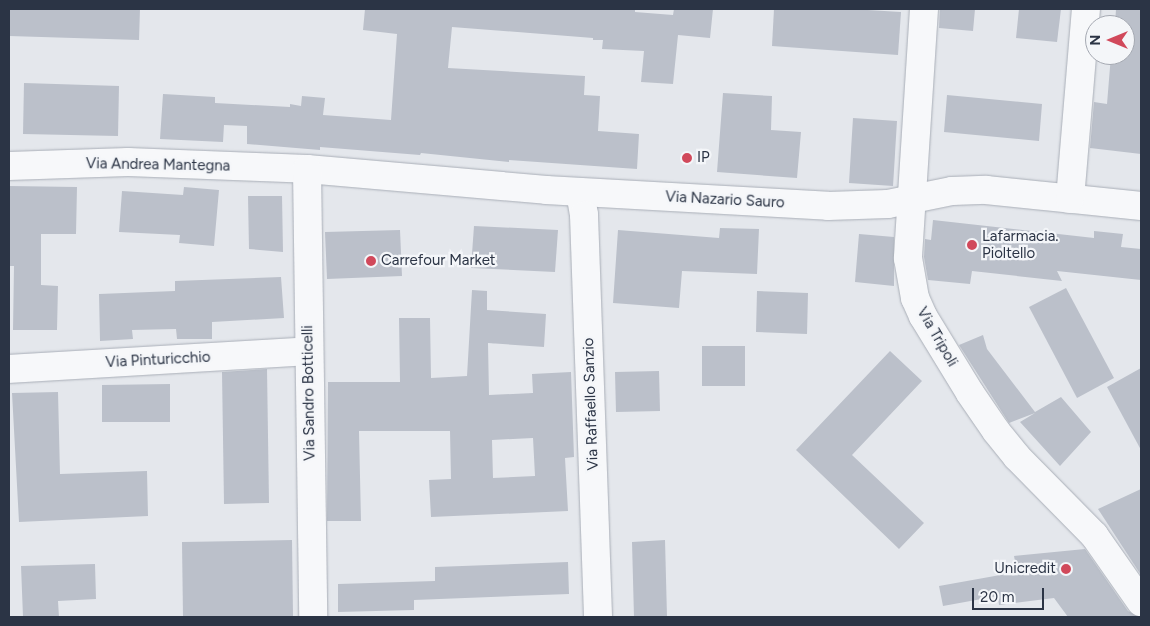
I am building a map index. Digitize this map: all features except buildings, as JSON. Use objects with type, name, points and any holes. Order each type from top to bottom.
[{"type":"street","name":"Via Tripoli","points":[[924,9],[908,266],[912,288],[923,316],[996,431],[1017,457],[1094,534],[1141,602]]},
{"type":"street","points":[[1070,199],[1086,9]]},
{"type":"street","name":"Via Andrea Mantegna","points":[[9,166],[128,162],[307,169]]},
{"type":"street","name":"Via Nazario Sauro","points":[[307,169],[580,192],[828,206],[882,204],[952,191],[986,190],[1141,206]]},
{"type":"street","name":"Via Sandro Botticelli","points":[[307,169],[313,617]]},
{"type":"street","name":"Via Raffaello Sanzio","points":[[580,192],[584,215],[598,617]]},
{"type":"street","name":"Via Pinturicchio","points":[[9,369],[308,351]]},
{"type":"place","name":"IP","points":[[687,158]]},
{"type":"place","name":"Lafarmacia. Pioltello","points":[[972,245]]},
{"type":"place","name":"Carrefour Market","points":[[371,261]]},
{"type":"place","name":"Unicredit","points":[[1066,569]]}]
